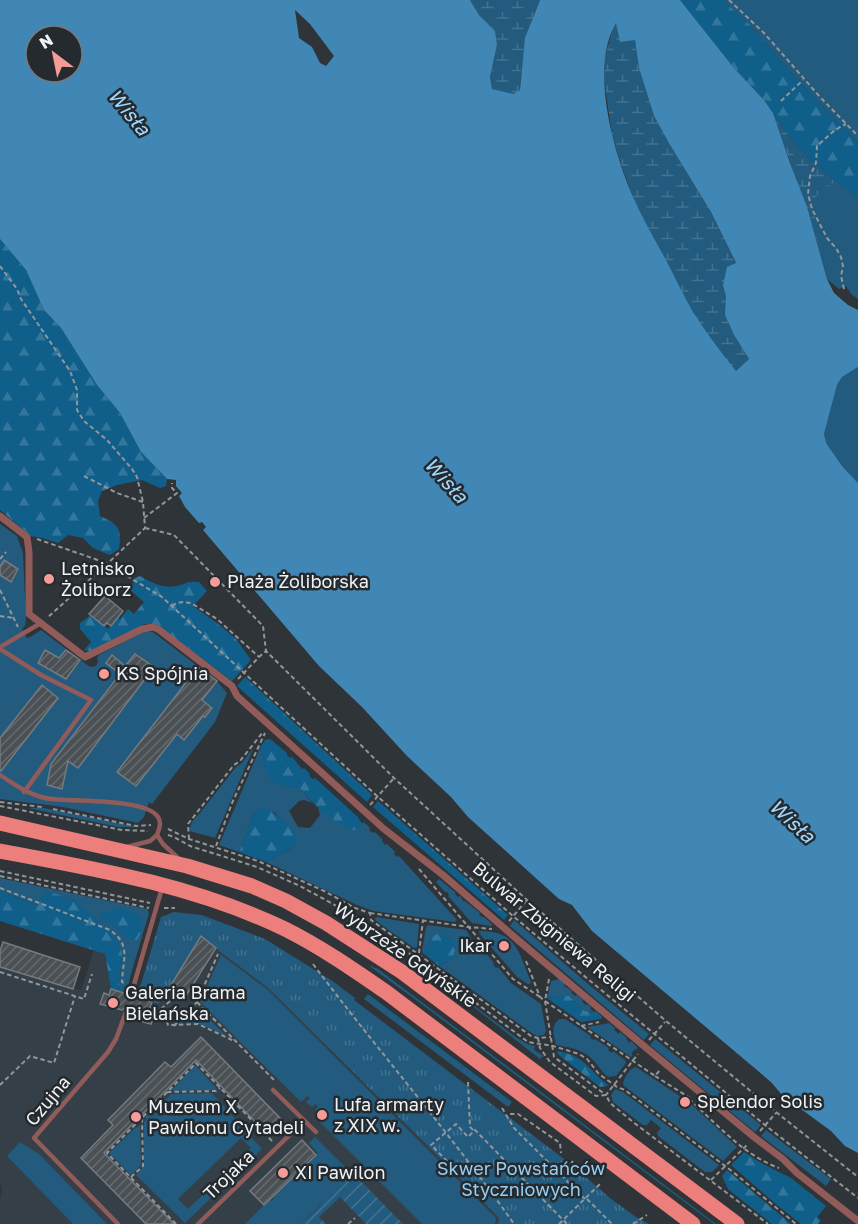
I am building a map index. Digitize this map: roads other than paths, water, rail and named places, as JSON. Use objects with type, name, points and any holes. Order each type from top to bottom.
[{"type":"main road","name":"Wybrzeże Gdyńskie","points":[[0,823],[119,849],[231,879],[285,901],[326,923],[402,972],[737,1224]]},
{"type":"main road","points":[[0,851],[163,885],[208,898],[288,930],[339,960],[418,1016],[693,1224]]},
{"type":"street","points":[[0,516],[27,537],[29,614],[85,657],[142,629],[153,627],[232,686],[237,696],[384,829],[443,874],[665,1064],[858,1221]]},
{"type":"lane","points":[[24,792],[91,700],[41,675],[0,648],[41,623]]},
{"type":"lane","points":[[0,775],[24,792],[46,798],[114,803],[145,809],[154,813],[160,820],[158,834],[150,841],[119,849]]},
{"type":"lane","points":[[158,834],[168,850],[187,866]]},
{"type":"lane","points":[[131,995],[163,885]]},
{"type":"lane","name":"Czujna","points":[[118,1224],[34,1138],[108,1052],[116,1039],[126,1012]]},
{"type":"lane","points":[[273,1090],[316,1132]]},
{"type":"lane","name":"Trojaka","points":[[198,1224],[304,1121]]},
{"type":"water","name":"Wisła","points":[[0,0],[470,0],[479,15],[495,31],[497,45],[490,77],[492,89],[513,94],[520,90],[525,38],[540,0],[680,0],[773,113],[807,207],[827,279],[834,293],[858,310],[858,367],[842,377],[837,385],[824,434],[826,443],[842,466],[858,483],[858,1153],[845,1146],[831,1131],[782,1095],[771,1082],[592,931],[572,905],[559,899],[468,817],[451,797],[407,756],[362,707],[319,666],[203,530],[206,527],[202,522],[199,523],[185,507],[179,496],[182,493],[176,486],[176,480],[167,479],[141,452],[120,413],[97,385],[61,328],[44,310],[26,270],[0,239]],"holes":[[[295,10],[310,24],[334,56],[326,66],[320,63],[312,47],[299,38]],[[616,23],[620,42],[635,40],[639,68],[654,116],[711,212],[736,263],[727,267],[723,285],[726,296],[725,315],[749,359],[736,371],[693,312],[641,215],[626,181],[612,136],[605,87],[608,42]]]},
{"type":"place","name":"Letnisko Żoliborz","points":[[49,579]]},
{"type":"place","name":"Plaża Żoliborska","points":[[215,582]]},
{"type":"place","name":"KS Spójnia","points":[[104,674]]},
{"type":"place","name":"Ikar","points":[[504,946]]},
{"type":"place","name":"Galeria Brama Bielańska","points":[[113,1003]]},
{"type":"place","name":"Splendor Solis","points":[[685,1102]]},
{"type":"place","name":"Lufa armarty z XIX w.","points":[[322,1115]]},
{"type":"place","name":"Muzeum X Pawilonu Cytadeli","points":[[136,1117]]},
{"type":"place","name":"XI Pawilon","points":[[283,1173]]},
{"type":"park label","name":"Skwer Powstańców Styczniowych","points":[[521,1179]]}]
